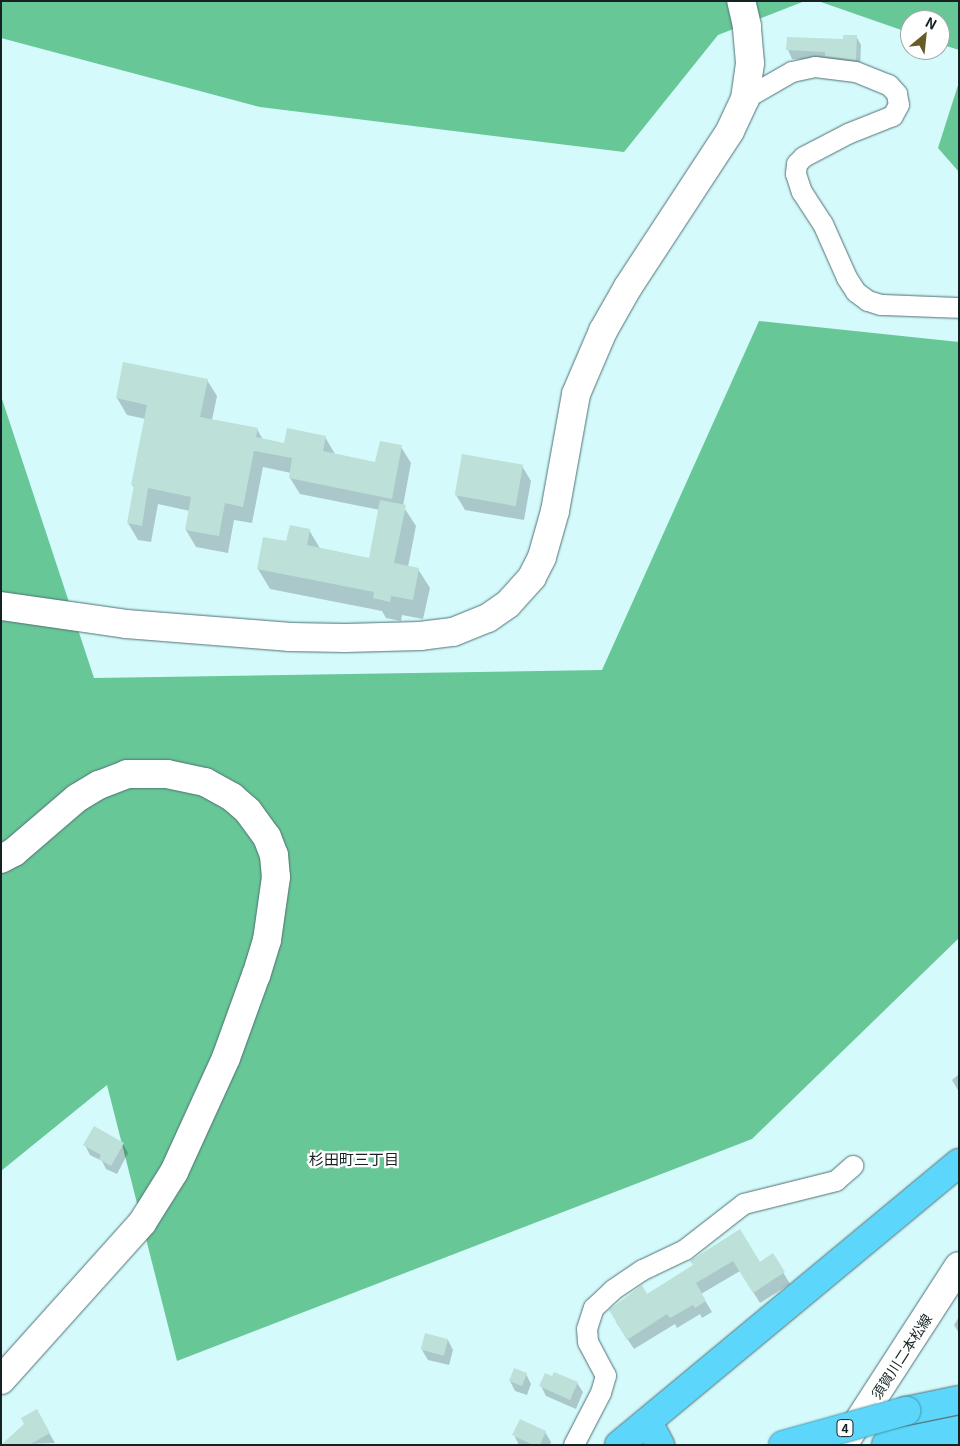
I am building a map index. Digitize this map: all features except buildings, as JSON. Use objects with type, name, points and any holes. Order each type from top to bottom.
[{"type":"highway","points":[[619,1445],[654,1433],[959,1162]]},
{"type":"highway","name":"4","points":[[783,1445],[906,1411],[959,1400]]},
{"type":"highway","points":[[890,1444],[959,1430]]},
{"type":"street","points":[[1,606],[126,624],[290,637],[420,636],[453,632],[488,618],[508,604],[526,584],[542,557],[555,511],[576,394],[604,331],[628,287],[725,138],[745,99],[750,62],[747,26],[741,1]]},
{"type":"street","points":[[745,99],[792,72],[815,67],[856,72],[889,85],[897,94],[899,105],[893,116],[848,134],[804,157],[797,164],[796,174],[802,192],[823,224],[847,278],[862,297],[881,305],[959,308]]},
{"type":"street","points":[[1,859],[14,852],[77,798],[105,782],[127,774],[167,774],[205,782],[232,797],[248,811],[267,837],[274,855],[276,877],[267,940],[256,974],[226,1058],[174,1172],[142,1223],[1,1380]]},
{"type":"street","points":[[574,1445],[601,1393],[606,1376],[588,1342],[587,1329],[594,1308],[613,1290],[643,1270],[685,1250],[744,1204],[836,1181],[853,1166]]},
{"type":"street","name":"須賀川二本松線","points":[[843,1445],[959,1266]]},
{"type":"green space","points":[[1,1],[805,1],[718,35],[624,152],[260,107],[1,38]]},
{"type":"green space","points":[[818,1],[959,1],[959,50],[950,47],[950,10],[900,10],[900,30]]},
{"type":"green space","points":[[959,82],[959,172],[938,148]]},
{"type":"green space","points":[[759,321],[959,342],[959,938],[752,1139],[177,1361],[107,1085],[1,1171],[1,396],[94,678],[602,670]]},
{"type":"district","name":"杉田町三丁目","points":[[354,1159]]}]
